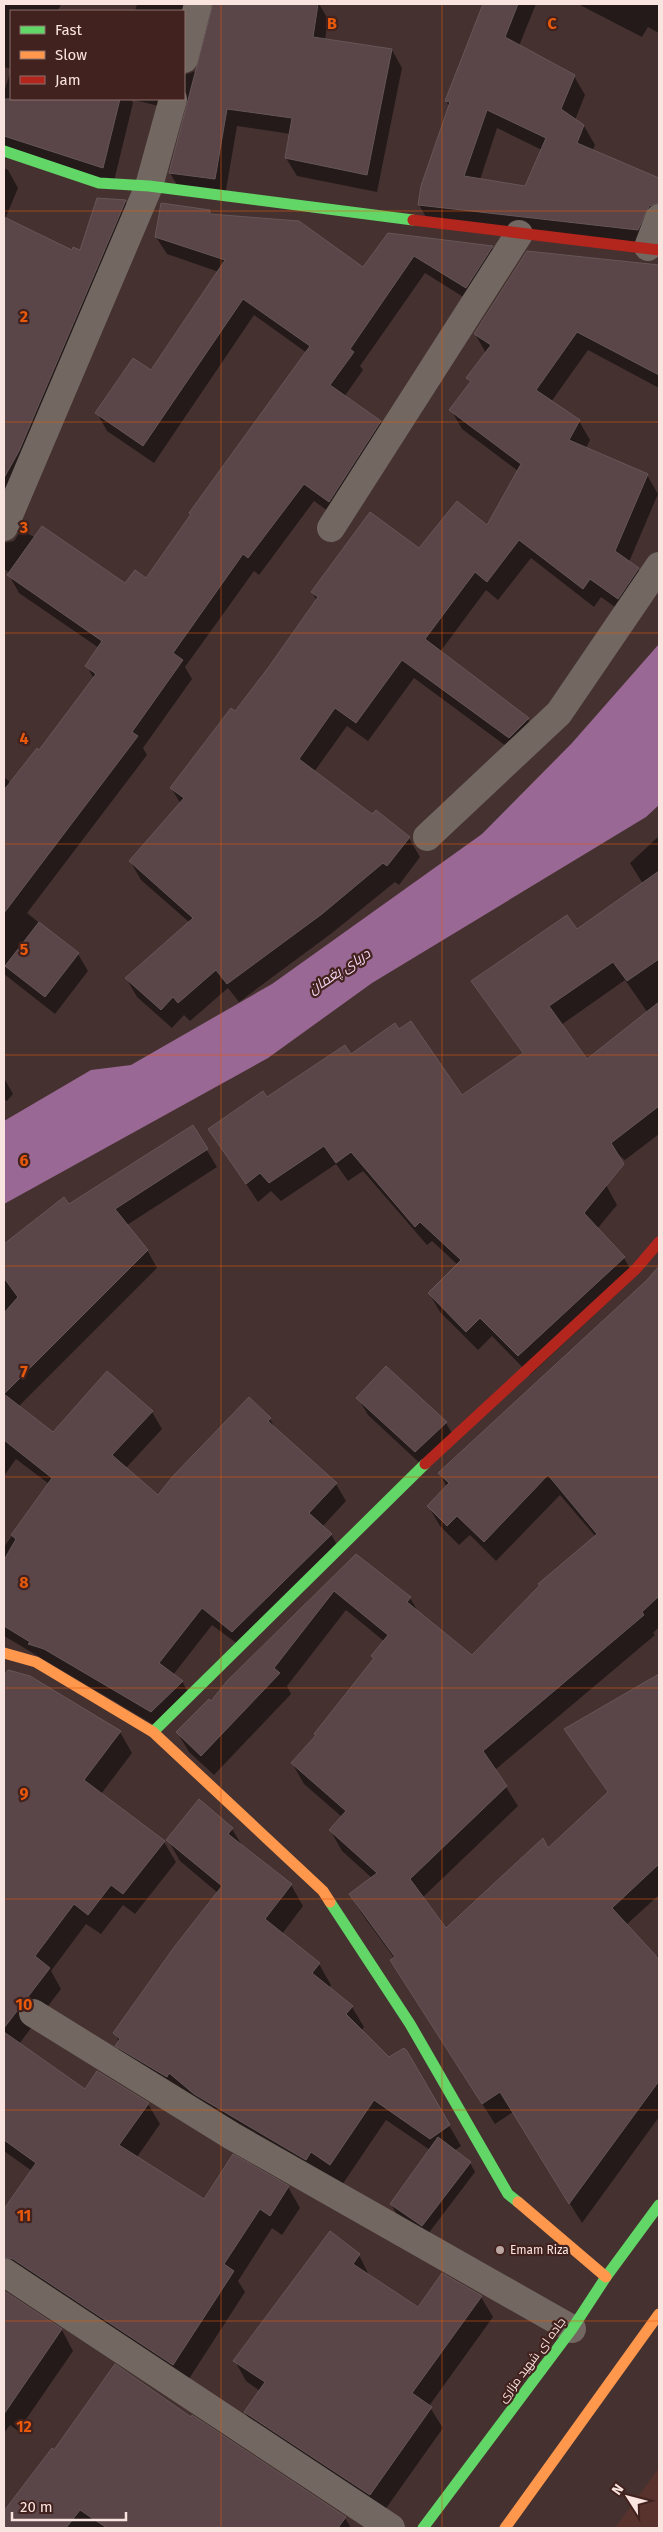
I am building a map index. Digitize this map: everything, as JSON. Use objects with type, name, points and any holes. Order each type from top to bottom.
[{"type":"street","points":[[185,55],[198,4]]},
{"type":"street","points":[[4,527],[149,186],[173,100]]},
{"type":"street","points":[[4,151],[99,183],[149,186],[519,234],[653,248],[659,218]]},
{"type":"street","points":[[331,528],[519,234]]},
{"type":"street","points":[[427,838],[559,713],[659,566]]},
{"type":"street","points":[[153,1732],[436,1453],[636,1269],[659,1242]]},
{"type":"street","points":[[4,1653],[36,1662],[153,1732],[324,1891],[410,2024],[508,2194],[606,2277]]},
{"type":"street","points":[[33,2013],[232,2136],[572,2329]]},
{"type":"street","name":"جاده ای شهید مزاری","points":[[423,2528],[572,2329],[606,2277],[659,2205]]},
{"type":"street","points":[[4,2272],[391,2528]]},
{"type":"street","points":[[505,2528],[659,2314]]},
{"type":"shaded area","points":[[659,2468],[659,2528],[615,2528]]},
{"type":"water","name":"دریای پغمان","points":[[659,644],[659,805],[646,817],[372,983],[268,1058],[4,1204],[4,1121],[91,1070],[131,1065],[272,984],[482,834],[572,743]]},
{"type":"building","points":[[213,4],[318,4],[313,37],[392,49],[367,175],[285,158],[292,118],[227,109],[215,179],[169,173]]},
{"type":"building","points":[[483,4],[518,4],[505,37],[575,75],[561,109],[584,125],[577,143],[659,178],[659,203],[649,206],[638,230],[418,205],[421,186],[450,102],[445,101]],"holes":[[[487,110],[546,138],[525,186],[464,176]]]},
{"type":"building","points":[[4,99],[120,100],[103,168],[4,136]]},
{"type":"building","points":[[97,198],[126,200],[19,451],[4,478],[4,217],[72,250],[73,247],[80,250]]},
{"type":"building","points":[[161,203],[210,210],[210,214],[299,221],[363,267],[388,233],[493,246],[466,288],[414,256],[350,349],[354,352],[330,385],[381,421],[329,502],[304,484],[248,558],[243,554],[173,653],[183,660],[132,732],[138,736],[4,913],[4,790],[37,748],[39,750],[96,674],[85,666],[102,641],[7,575],[42,526],[125,583],[135,570],[146,578],[191,514],[189,513],[310,346],[243,299],[143,446],[95,413],[133,358],[151,370],[225,260],[155,237]]},
{"type":"building","points":[[527,251],[659,265],[659,375],[577,332],[536,390],[580,420],[569,440],[648,474],[615,551],[639,568],[618,599],[590,579],[583,589],[519,540],[487,582],[475,572],[425,639],[529,718],[509,738],[402,660],[356,723],[335,708],[299,759],[372,814],[376,810],[410,837],[387,866],[383,863],[322,914],[227,984],[216,970],[178,1003],[173,997],[161,1010],[125,978],[193,918],[129,861],[184,798],[170,788],[231,708],[235,711],[268,668],[318,597],[311,592],[370,512],[419,548],[457,501],[487,525],[521,464],[449,410],[471,381],[466,378],[491,345],[474,334]]},
{"type":"building","points":[[659,871],[659,959],[627,981],[613,962],[549,1006],[587,1059],[659,1002],[659,1106],[611,1143],[624,1164],[584,1213],[625,1257],[518,1356],[480,1318],[466,1332],[428,1293],[461,1260],[420,1222],[415,1227],[351,1152],[336,1163],[324,1146],[269,1183],[260,1173],[246,1184],[208,1129],[263,1091],[267,1097],[345,1045],[351,1054],[395,1023],[399,1029],[411,1021],[462,1095],[523,1053],[471,981],[567,915],[577,929]]},
{"type":"building","points":[[39,922],[79,953],[45,997],[5,966]]},
{"type":"building","points":[[193,1125],[208,1149],[115,1209],[148,1250],[4,1394],[4,1313],[18,1297],[4,1278],[4,1244],[64,1197],[69,1204]]},
{"type":"building","points":[[659,1266],[659,1596],[642,1612],[644,1615],[483,1751],[507,1786],[410,1879],[446,1928],[543,1838],[548,1848],[608,1792],[564,1729],[659,1674],[659,1864],[612,1908],[659,1959],[659,2081],[569,2204],[500,2092],[482,2104],[390,1960],[395,1957],[349,1894],[377,1873],[329,1830],[346,1811],[291,1763],[316,1735],[314,1734],[374,1658],[371,1656],[388,1635],[334,1591],[274,1668],[280,1673],[201,1756],[176,1732],[209,1699],[211,1701],[227,1681],[356,1554],[411,1597],[407,1602],[472,1655],[540,1585],[538,1584],[597,1534],[548,1475],[484,1542],[457,1516],[447,1526],[427,1506],[449,1483],[438,1473],[647,1280]]},
{"type":"building","points":[[386,1366],[447,1422],[415,1452],[356,1398]]},
{"type":"building","points":[[107,1371],[153,1411],[112,1455],[158,1495],[173,1476],[249,1397],[271,1418],[268,1421],[337,1483],[309,1513],[332,1534],[232,1632],[202,1608],[159,1663],[183,1681],[151,1712],[44,1649],[28,1644],[30,1642],[4,1626],[4,1560],[16,1539],[11,1535],[52,1478],[4,1440],[4,1394],[53,1432]]},
{"type":"building","points":[[8,1670],[30,1676],[121,1731],[84,1780],[165,1841],[123,1894],[111,1885],[88,1915],[74,1904],[35,1956],[50,1968],[4,2028],[4,1676]]},
{"type":"building","points":[[199,1799],[233,1828],[228,1834],[292,1884],[265,1919],[320,1963],[312,1973],[353,2006],[346,2014],[389,2057],[404,2048],[407,2051],[450,2125],[430,2139],[374,2100],[330,2165],[311,2152],[306,2160],[194,2094],[169,2073],[167,2077],[115,2046],[120,2039],[113,2033],[175,1946],[222,1886],[166,1840]]},
{"type":"building","points":[[4,2032],[85,2089],[97,2071],[149,2103],[119,2145],[204,2199],[233,2154],[289,2186],[270,2216],[260,2209],[224,2264],[234,2271],[173,2365],[13,2259],[4,2257],[4,2209],[36,2163],[4,2140]]},
{"type":"building","points":[[438,2137],[471,2162],[422,2226],[390,2204]]},
{"type":"building","points":[[330,2231],[360,2254],[353,2264],[418,2307],[442,2273],[482,2296],[412,2393],[432,2407],[370,2495],[244,2412],[265,2382],[233,2361]]},
{"type":"building","points":[[4,2291],[62,2329],[4,2414]]},
{"type":"building","points":[[115,2364],[191,2417],[192,2415],[346,2517],[338,2528],[107,2528],[80,2510],[66,2528],[4,2528],[4,2511],[52,2448],[54,2450]]},
{"type":"traffic: fast","points":[[4,151],[99,183],[149,186],[413,220]]},
{"type":"traffic: fast","points":[[153,1732],[425,1464]]},
{"type":"traffic: fast","points":[[330,1902],[410,2024],[508,2194],[518,2202]]},
{"type":"traffic: fast","points":[[423,2528],[572,2329],[606,2277],[659,2205]]},
{"type":"traffic: slow","points":[[4,1653],[36,1662],[153,1732],[323,1891],[330,1902]]},
{"type":"traffic: slow","points":[[518,2202],[606,2277]]},
{"type":"traffic: slow","points":[[505,2528],[659,2314]]},
{"type":"traffic: jam","points":[[413,220],[659,250]]},
{"type":"traffic: jam","points":[[425,1464],[636,1269],[659,1242]]},
{"type":"place","name":"Emam Riza","points":[[500,2250]]}]
